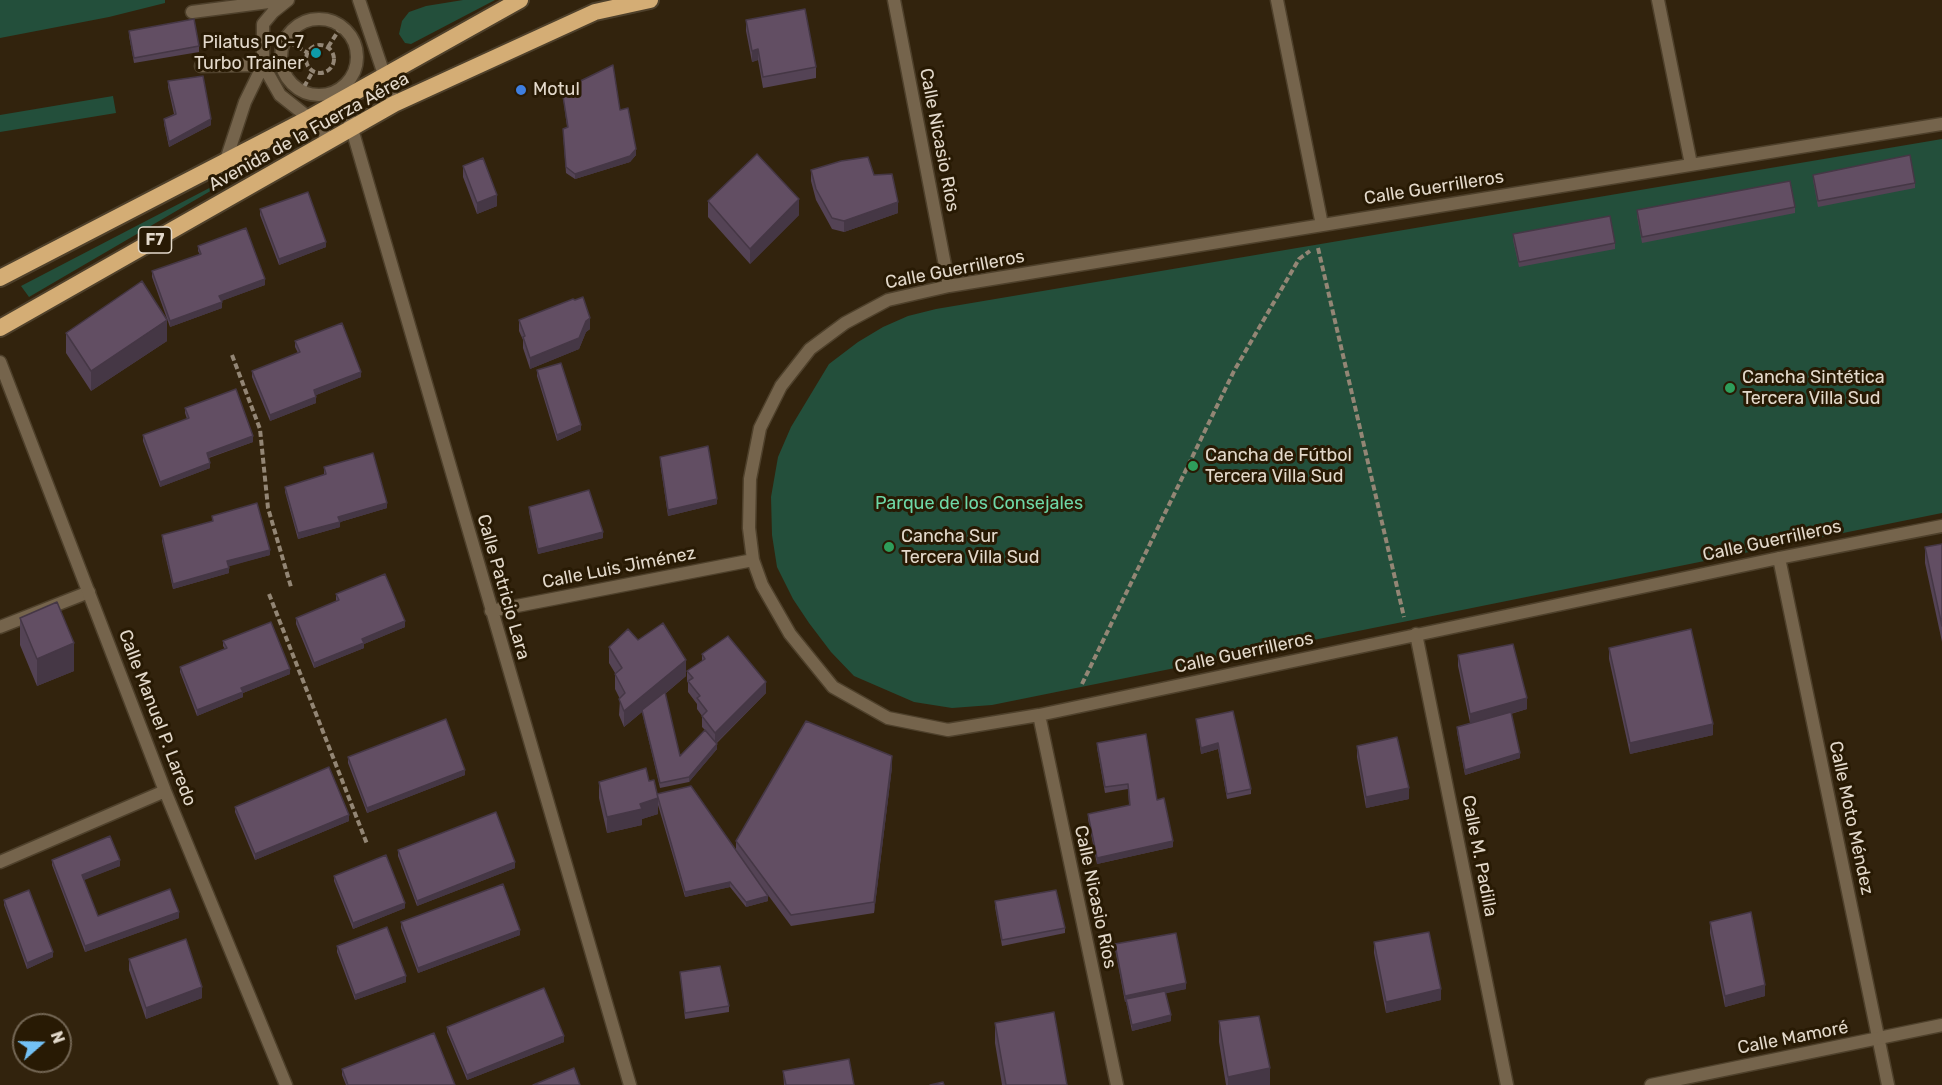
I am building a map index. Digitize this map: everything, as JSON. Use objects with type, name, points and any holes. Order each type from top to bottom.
[{"type":"highway","name":"Avenida de la Fuerza Aérea","points":[[0,278],[309,117],[520,0]]},
{"type":"highway","name":"Avenida de la Fuerza Aérea","points":[[0,328],[394,104],[595,12],[650,0]]},
{"type":"street","points":[[192,12],[286,0]]},
{"type":"street","points":[[226,160],[245,102],[263,65],[263,24],[286,0]]},
{"type":"street","points":[[358,0],[394,104]]},
{"type":"street","name":"Calle Nicasio Ríos","points":[[894,0],[949,286]]},
{"type":"street","points":[[1277,0],[1322,225]]},
{"type":"street","points":[[1658,0],[1691,164]]},
{"type":"street","points":[[318,18],[342,26],[351,35],[356,46],[358,60],[355,73],[349,81],[319,96],[311,96],[301,89],[288,81],[282,69],[280,57],[282,45],[288,34],[297,25],[318,18]]},
{"type":"street","points":[[201,66],[263,65]]},
{"type":"street","points":[[263,65],[280,95],[309,117],[331,140]]},
{"type":"street","name":"Calle Patricio Lara","points":[[343,98],[630,1085]]},
{"type":"street","name":"Calle Guerrilleros","points":[[1942,124],[949,286],[888,300],[845,323],[810,349],[781,386],[760,428],[750,479],[749,528],[753,560],[762,585],[790,634],[834,687],[888,718],[948,730],[1039,716],[1411,635],[1942,526]]},
{"type":"street","name":"Calle Manuel P. Laredo","points":[[0,362],[165,791],[286,1085]]},
{"type":"street","name":"Calle Moto Méndez","points":[[1779,558],[1888,1085]]},
{"type":"street","name":"Calle Luis Jiménez","points":[[491,611],[753,560]]},
{"type":"street","points":[[0,627],[89,592]]},
{"type":"street","name":"Calle M. Padilla","points":[[1411,635],[1507,1085]]},
{"type":"street","name":"Calle Nicasio Ríos","points":[[1039,716],[1117,1085]]},
{"type":"street","points":[[0,862],[165,791]]},
{"type":"street","name":"Calle Mamoré","points":[[1651,1085],[1942,1025]]},
{"type":"path","points":[[328,47],[339,30]]},
{"type":"path","points":[[289,42],[308,53]]},
{"type":"path","points":[[317,45],[328,47],[333,56],[332,65],[325,72],[313,71],[306,62],[308,53],[317,45]]},
{"type":"path","points":[[301,89],[313,71]]},
{"type":"path","points":[[1083,706],[1080,688],[1234,371],[1299,260],[1317,244],[1411,635]]},
{"type":"path","points":[[232,355],[260,429],[268,508],[291,586]]},
{"type":"path","points":[[269,594],[368,844]]},
{"type":"green space","points":[[0,0],[165,0],[165,3],[109,17],[0,38]]},
{"type":"green space","points":[[463,0],[495,0],[411,44],[405,43],[399,34],[402,21],[409,12],[426,6]]},
{"type":"green space","points":[[113,96],[116,113],[0,132],[0,115]]},
{"type":"green space","name":"Parque de los Consejales","points":[[1942,139],[1942,513],[992,705],[952,708],[914,702],[854,676],[831,652],[809,623],[793,599],[777,567],[772,535],[771,497],[778,457],[791,427],[829,364],[858,342],[908,316],[936,309]]},
{"type":"green space","points":[[267,158],[29,297],[21,286]]},
{"type":"building","points":[[805,9],[816,67],[763,77],[758,49],[752,51],[746,20]]},
{"type":"building","points":[[194,19],[199,46],[134,58],[129,31]]},
{"type":"building","points":[[613,65],[620,110],[628,108],[636,149],[630,156],[575,174],[566,167],[563,129],[568,127],[562,90]]},
{"type":"building","points":[[203,76],[211,119],[169,142],[164,119],[176,114],[168,81]]},
{"type":"building","points":[[757,154],[799,199],[750,249],[708,201]]},
{"type":"building","points":[[1910,155],[1915,183],[1818,201],[1813,175]]},
{"type":"building","points":[[868,157],[874,175],[892,174],[898,202],[844,221],[832,218],[816,189],[811,170],[841,161]]},
{"type":"building","points":[[483,158],[497,195],[477,203],[463,166]]},
{"type":"building","points":[[1790,181],[1795,207],[1642,237],[1637,210]]},
{"type":"building","points":[[308,192],[326,242],[279,259],[260,209]]},
{"type":"building","points":[[1610,216],[1615,243],[1519,262],[1513,234]]},
{"type":"building","points":[[246,228],[265,279],[219,296],[222,302],[170,321],[152,271],[201,254],[198,246]]},
{"type":"building","points":[[142,281],[167,320],[91,371],[66,333]]},
{"type":"building","points":[[583,297],[590,318],[586,321],[579,338],[530,358],[519,320]]},
{"type":"building","points":[[342,323],[361,372],[314,390],[316,397],[270,415],[252,371],[300,352],[295,341]]},
{"type":"building","points":[[561,363],[581,425],[557,435],[537,370]]},
{"type":"building","points":[[236,389],[253,436],[207,453],[210,463],[160,482],[143,435],[189,418],[185,408]]},
{"type":"building","points":[[708,446],[717,499],[668,510],[660,457]]},
{"type":"building","points":[[373,453],[387,503],[338,517],[340,522],[298,533],[285,487],[326,474],[324,467]]},
{"type":"building","points":[[589,490],[603,532],[538,549],[529,507]]},
{"type":"building","points":[[257,503],[270,550],[227,561],[229,568],[173,584],[162,535],[213,521],[212,516]]},
{"type":"building","points":[[1942,544],[1942,626],[1925,547]]},
{"type":"building","points":[[385,574],[405,621],[362,639],[364,643],[314,663],[296,618],[339,600],[336,594]]},
{"type":"building","points":[[57,602],[74,643],[37,659],[20,618]]},
{"type":"building","points":[[271,622],[290,669],[241,688],[243,692],[197,710],[180,667],[227,648],[223,641]]},
{"type":"building","points":[[663,623],[686,660],[624,711],[619,699],[625,693],[615,674],[622,668],[609,647],[628,629],[638,640]]},
{"type":"building","points":[[1691,629],[1713,724],[1630,743],[1609,648]]},
{"type":"building","points":[[728,636],[766,682],[715,733],[702,716],[707,711],[697,698],[700,696],[688,681],[693,678],[687,671],[705,659],[702,654]]},
{"type":"building","points":[[1513,644],[1527,698],[1470,714],[1458,655]]},
{"type":"building","points":[[665,692],[680,756],[705,730],[717,744],[689,777],[660,783],[642,710]]},
{"type":"building","points":[[1233,711],[1251,789],[1227,794],[1218,743],[1201,748],[1196,719]]},
{"type":"building","points":[[1511,712],[1520,753],[1465,770],[1457,727]]},
{"type":"building","points":[[446,719],[465,770],[367,808],[348,757]]},
{"type":"building","points":[[806,721],[892,756],[874,902],[791,915],[736,841]]},
{"type":"building","points":[[1146,734],[1157,800],[1164,798],[1173,841],[1097,858],[1088,814],[1130,805],[1128,784],[1105,787],[1097,743]]},
{"type":"building","points":[[1397,737],[1409,788],[1366,797],[1357,746]]},
{"type":"building","points":[[329,767],[349,815],[255,854],[235,807]]},
{"type":"building","points":[[646,768],[649,781],[654,780],[658,798],[640,804],[642,809],[607,817],[599,782]]},
{"type":"building","points":[[691,786],[768,896],[746,902],[730,882],[685,892],[657,794]]},
{"type":"building","points":[[496,812],[515,862],[417,901],[398,850]]},
{"type":"building","points":[[110,836],[120,860],[82,875],[98,916],[170,889],[179,912],[85,946],[52,860]]},
{"type":"building","points":[[386,855],[405,903],[353,923],[334,876]]},
{"type":"building","points":[[503,884],[520,930],[418,968],[401,922]]},
{"type":"building","points":[[29,890],[53,952],[27,963],[4,900]]},
{"type":"building","points":[[1056,890],[1065,928],[1002,940],[995,901]]},
{"type":"building","points":[[1751,912],[1765,985],[1725,996],[1710,922]]},
{"type":"building","points":[[387,927],[406,976],[355,995],[337,946]]},
{"type":"building","points":[[1429,932],[1441,989],[1386,1002],[1374,942]]},
{"type":"building","points":[[1176,933],[1186,983],[1125,996],[1115,944]]},
{"type":"building","points":[[186,939],[202,987],[146,1008],[129,959]]},
{"type":"building","points":[[720,966],[729,1006],[685,1013],[680,972]]},
{"type":"building","points":[[544,988],[564,1036],[467,1075],[447,1027]]},
{"type":"building","points":[[1165,991],[1171,1015],[1132,1025],[1126,999]]},
{"type":"building","points":[[1054,1012],[1067,1085],[1006,1085],[995,1023]]},
{"type":"building","points":[[1259,1016],[1270,1068],[1228,1077],[1219,1021]]},
{"type":"building","points":[[434,1033],[455,1085],[348,1085],[342,1069]]},
{"type":"building","points":[[849,1059],[854,1085],[786,1085],[783,1071]]},
{"type":"building","points":[[574,1068],[580,1085],[533,1085]]},
{"type":"place","name":"Pilatus PC-7 Turbo Trainer","points":[[316,53]]},
{"type":"place","name":"Motul","points":[[521,90]]},
{"type":"place","name":"Cancha Sintética Tercera Villa Sud","points":[[1730,388]]},
{"type":"place","name":"Cancha de Fútbol Tercera Villa Sud","points":[[1193,466]]},
{"type":"place","name":"Cancha Sur Tercera Villa Sud","points":[[889,547]]}]
